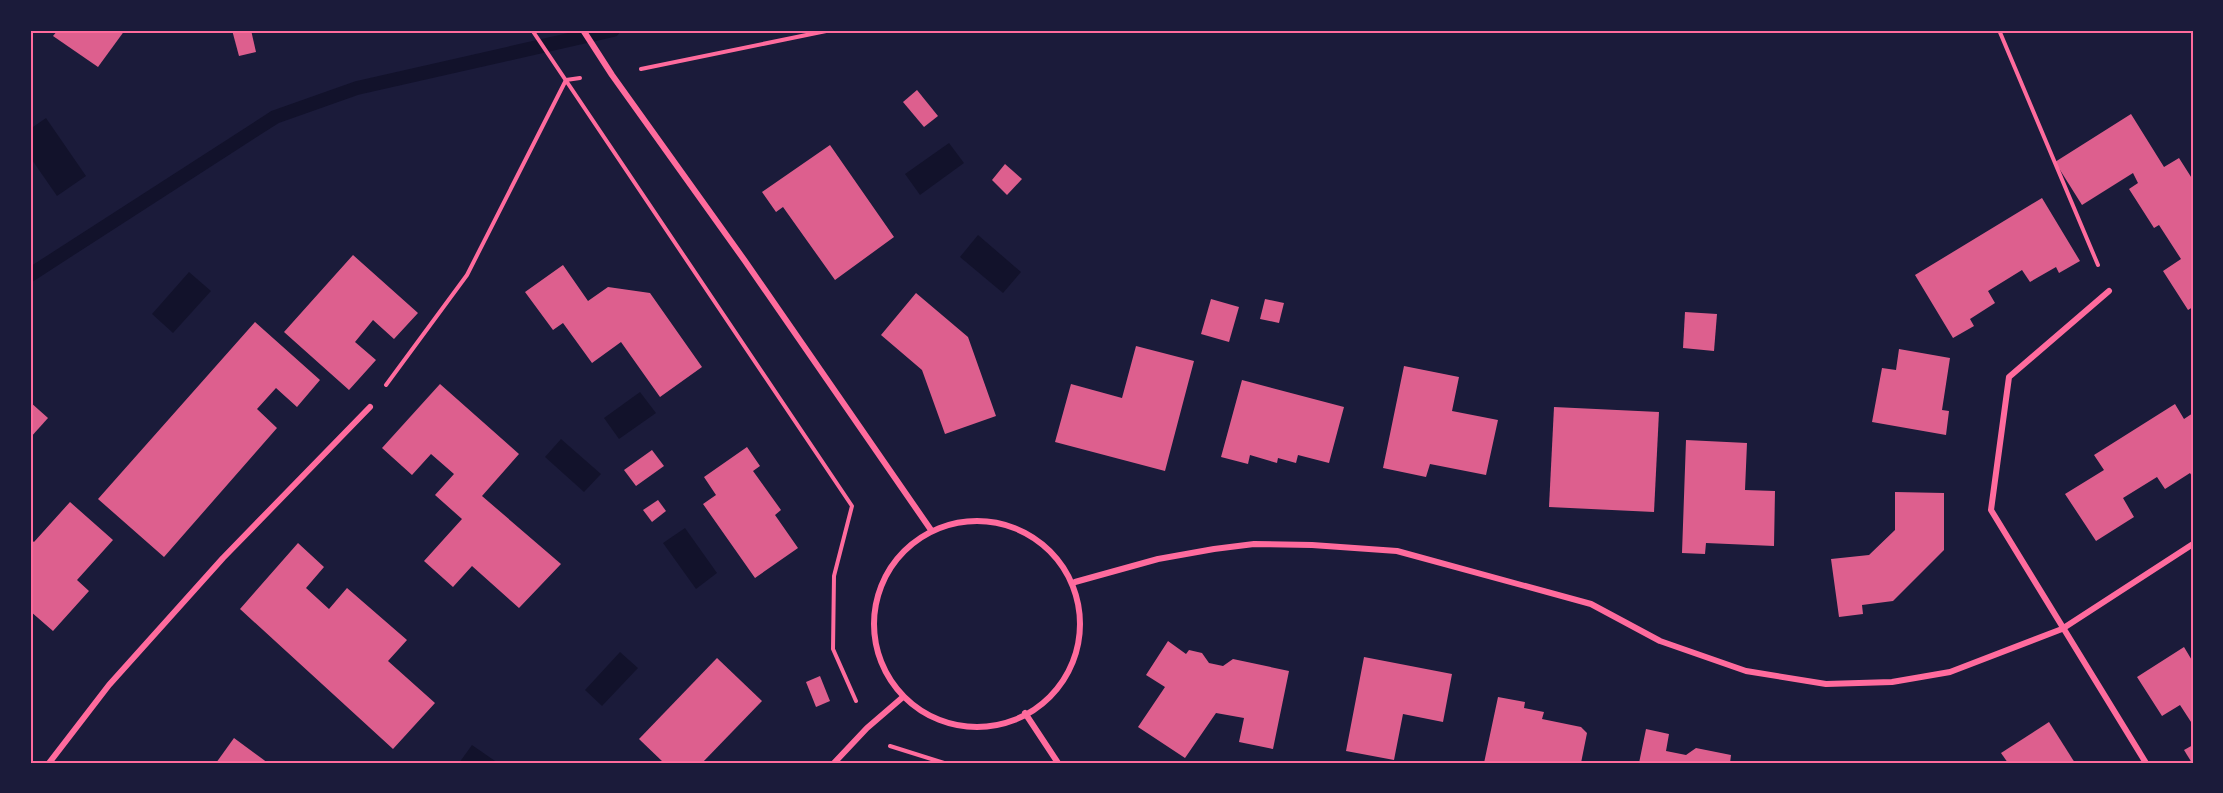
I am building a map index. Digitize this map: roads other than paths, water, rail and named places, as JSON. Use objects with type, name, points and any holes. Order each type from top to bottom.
[{"type":"street","points":[[583,30],[612,75],[746,261],[932,531]]},
{"type":"street","points":[[2109,291],[2009,377],[1990,510],[2146,763]]},
{"type":"street","points":[[49,763],[109,685],[224,558],[370,407]]},
{"type":"street","points":[[964,521],[998,522],[1030,535],[1056,557],[1075,582],[1081,616],[1078,647],[1067,676],[1047,700],[1025,713],[994,726],[965,727],[937,720],[903,697],[889,679],[876,648],[874,613],[883,579],[903,551],[932,531],[964,521]]},
{"type":"street","points":[[1075,582],[1158,559],[1254,544],[1312,545],[1397,551],[1591,604],[1660,641],[1746,671],[1826,684],[1892,682],[1950,672],[2062,629],[2193,544]]},
{"type":"street","points":[[834,763],[867,728],[903,697]]},
{"type":"street","points":[[1025,713],[1058,763]]},
{"type":"waterway","points":[[30,275],[275,117],[357,88],[613,30]]}]
